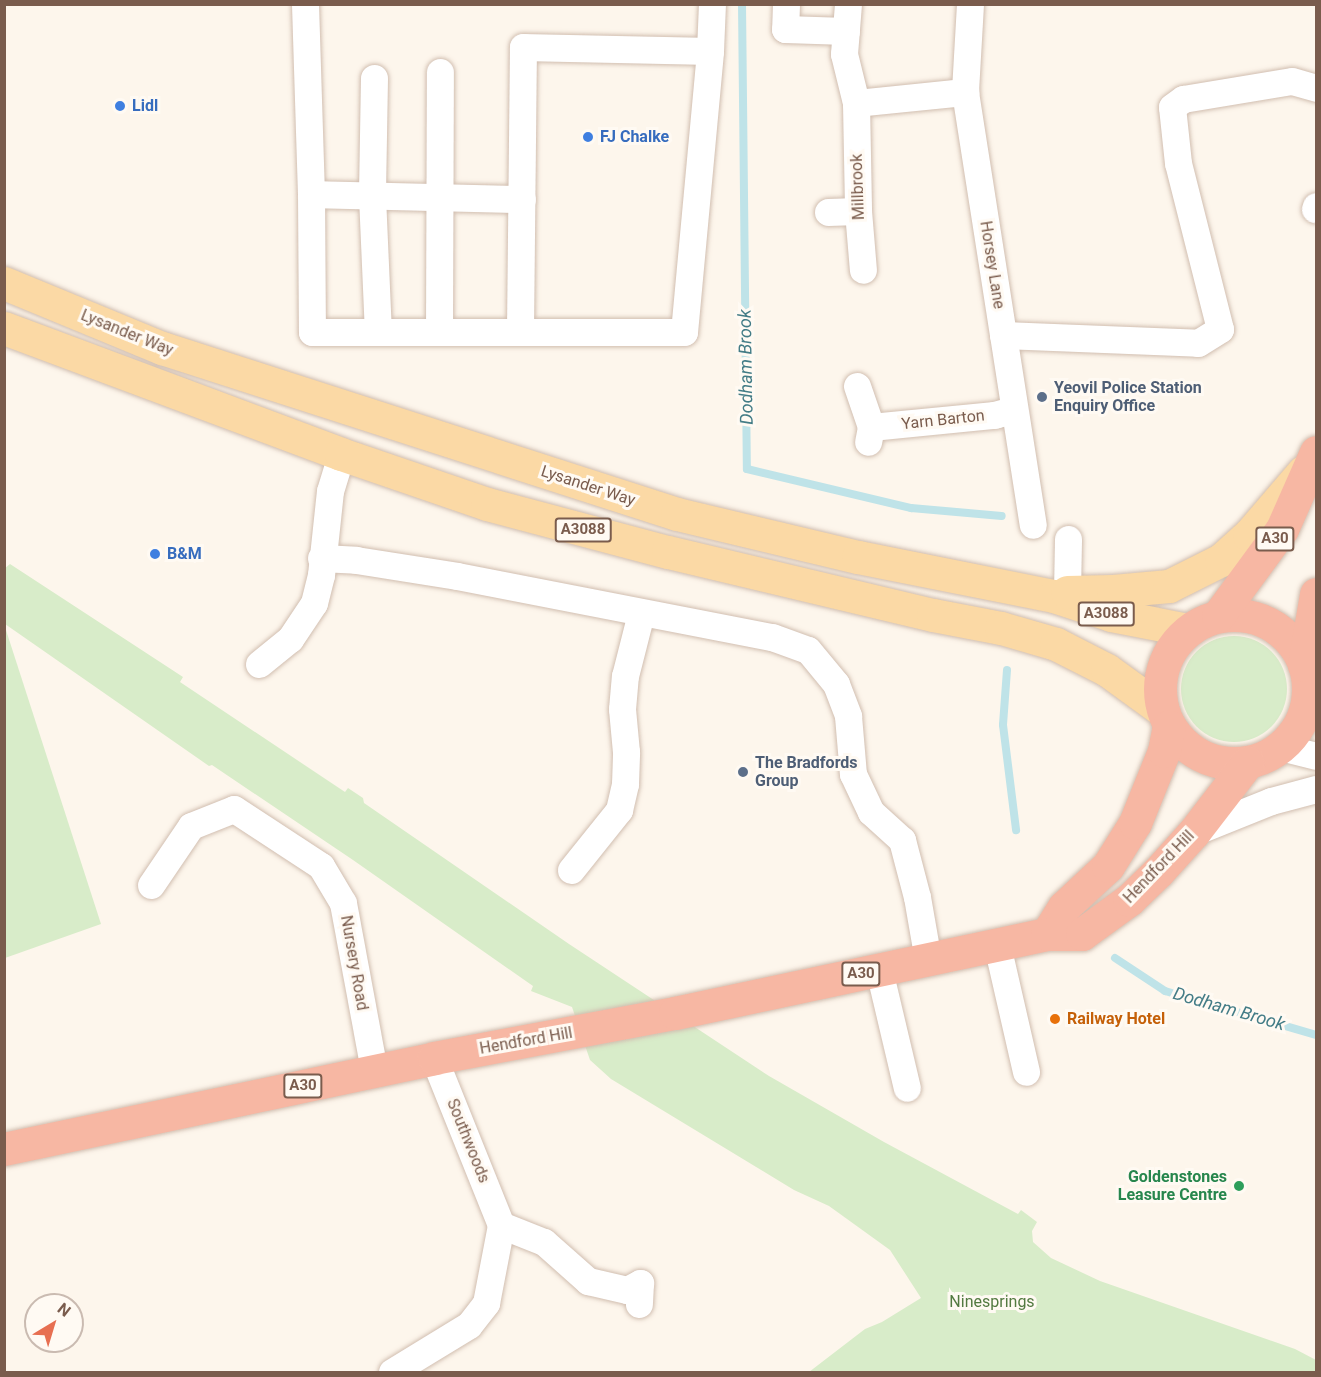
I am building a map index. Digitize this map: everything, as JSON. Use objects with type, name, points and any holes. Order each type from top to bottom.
[{"type":"highway","name":"A30","points":[[1218,616],[1282,529],[1314,457]]},
{"type":"highway","points":[[1310,679],[1287,638],[1260,619],[1239,614],[1218,616],[1188,630],[1176,642],[1161,674],[1159,692],[1166,718],[1184,744],[1203,756],[1225,763],[1248,762],[1265,757],[1280,747],[1299,725],[1308,698],[1310,679],[1317,594]]},
{"type":"highway","points":[[1047,934],[1064,908],[1108,866],[1135,823],[1161,760],[1166,718]]},
{"type":"highway","name":"Hendford Hill","points":[[4,1149],[434,1058],[602,1028],[1047,934],[1082,934],[1093,929],[1129,900],[1194,832],[1248,762]]},
{"type":"main road","name":"Lysander Way","points":[[4,283],[162,348],[677,514],[858,557],[1060,594],[1111,615],[1188,630]]},
{"type":"main road","name":"A3088","points":[[4,328],[341,454],[498,507],[668,552],[933,615],[1001,628],[1056,644],[1107,670],[1166,718]]},
{"type":"main road","points":[[1060,594],[1169,586],[1221,561],[1249,535],[1314,457]]},
{"type":"street","points":[[305,4],[311,194],[312,332],[684,332],[710,51],[712,4]]},
{"type":"street","points":[[786,4],[785,29],[845,43]]},
{"type":"street","name":"Millbrook","points":[[848,4],[845,43],[856,103],[858,211],[863,270]]},
{"type":"street","name":"Horsey Lane","points":[[970,4],[965,92],[1013,410],[1033,525]]},
{"type":"street","points":[[520,331],[523,47],[710,51]]},
{"type":"street","points":[[439,331],[440,72]]},
{"type":"street","points":[[374,78],[372,196],[378,332]]},
{"type":"street","points":[[1003,335],[1198,343],[1220,329],[1178,163],[1172,107],[1183,99],[1292,81],[1317,88]]},
{"type":"street","points":[[856,103],[965,92]]},
{"type":"street","points":[[311,194],[522,199]]},
{"type":"street","points":[[828,212],[858,211]]},
{"type":"street","name":"Yarn Barton","points":[[858,386],[870,435],[1013,410]]},
{"type":"street","points":[[259,664],[290,639],[314,603],[321,575],[321,558],[330,491],[341,454]]},
{"type":"street","points":[[1060,594],[1068,539]]},
{"type":"street","points":[[321,558],[356,560],[457,576],[772,637],[808,650],[836,684],[848,716],[853,774],[871,812],[902,840],[917,897],[928,960]]},
{"type":"street","points":[[571,870],[619,810],[625,784],[626,752],[622,709],[625,676],[641,613]]},
{"type":"street","points":[[1280,747],[1317,756]]},
{"type":"street","points":[[1194,832],[1271,801],[1317,789]]},
{"type":"street","name":"Nursery Road","points":[[151,885],[191,826],[234,809],[321,866],[343,903],[374,1071]]},
{"type":"street","points":[[997,945],[1026,1072]]},
{"type":"street","points":[[879,970],[907,1088]]},
{"type":"street","name":"Southwoods","points":[[434,1058],[501,1225]]},
{"type":"street","points":[[392,1372],[470,1325],[486,1303],[501,1225],[544,1242],[588,1281],[627,1290],[640,1284],[639,1304]]},
{"type":"green space","name":"Ninesprings","points":[[10,564],[183,677],[180,682],[345,792],[348,788],[363,798],[364,803],[569,944],[769,1076],[884,1142],[1018,1214],[1021,1210],[1037,1222],[1032,1231],[1033,1242],[1051,1258],[1100,1281],[1295,1349],[1316,1360],[1316,1372],[809,1372],[865,1329],[882,1322],[921,1298],[890,1250],[829,1206],[794,1190],[611,1079],[590,1060],[572,1007],[531,991],[533,986],[353,860],[212,765],[209,766],[5,624],[4,569]]},
{"type":"green space","points":[[5,627],[101,924],[4,958]]},
{"type":"green space","points":[[1234,636],[1254,640],[1271,652],[1283,669],[1287,689],[1283,709],[1271,726],[1254,738],[1234,742],[1214,738],[1197,726],[1185,709],[1181,689],[1185,669],[1197,652],[1214,640]]},
{"type":"waterway","name":"Dodham Brook","points":[[742,4],[747,469],[911,508],[1002,516]]},
{"type":"waterway","points":[[1007,670],[1003,725],[1016,830]]},
{"type":"waterway","name":"Dodham Brook","points":[[1115,958],[1165,991],[1316,1035]]},
{"type":"place","name":"Lidl","points":[[120,106]]},
{"type":"place","name":"FJ Chalke","points":[[588,137]]},
{"type":"place","name":"Yeovil Police Station Enquiry Office","points":[[1042,397]]},
{"type":"place","name":"B&M","points":[[155,554]]},
{"type":"place","name":"The Bradfords Group","points":[[743,772]]},
{"type":"place","name":"Railway Hotel","points":[[1055,1019]]},
{"type":"place","name":"Goldenstones Leasure Centre","points":[[1239,1186]]}]
